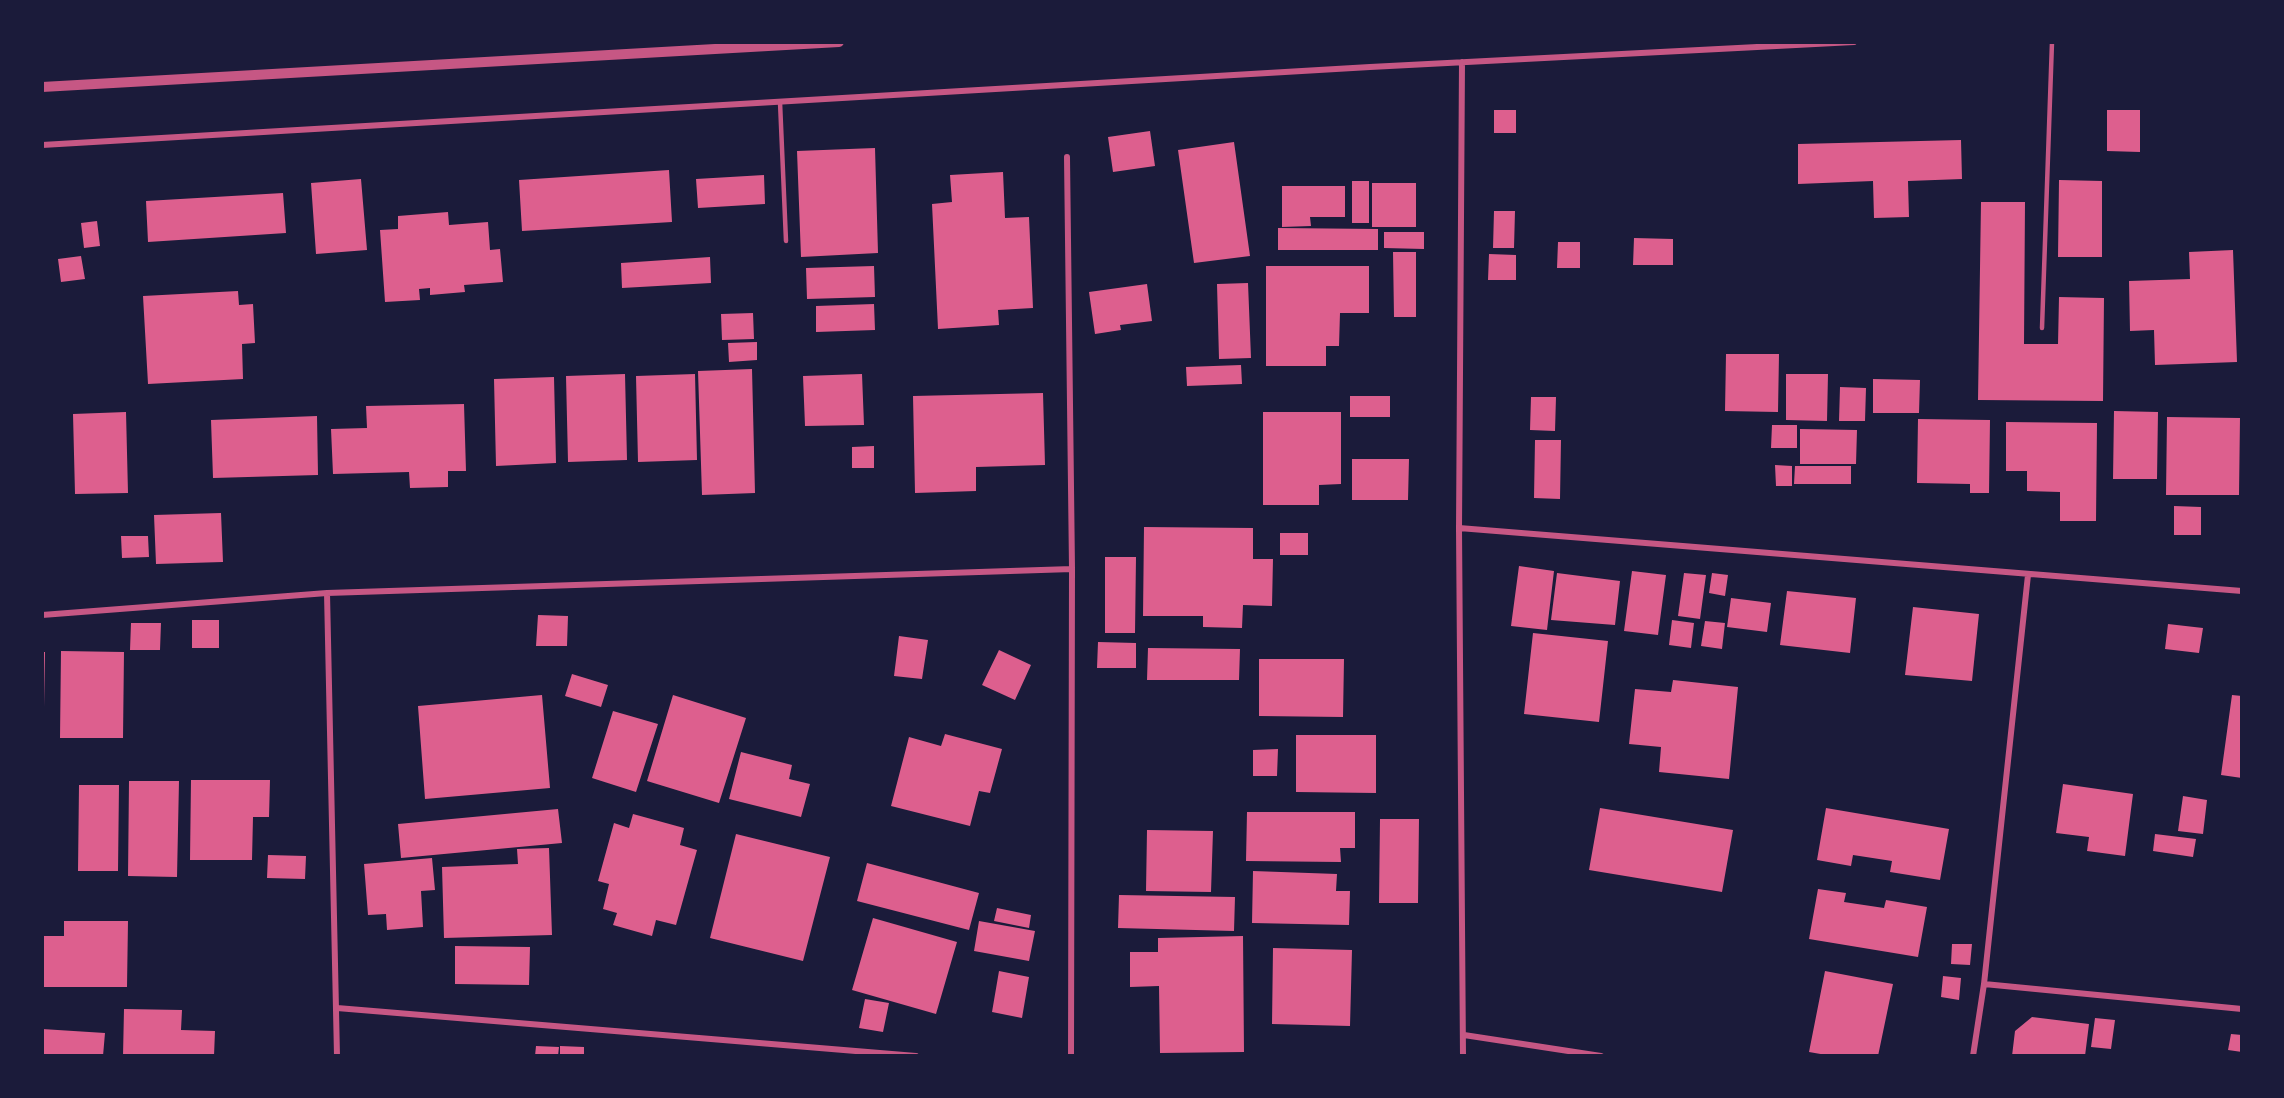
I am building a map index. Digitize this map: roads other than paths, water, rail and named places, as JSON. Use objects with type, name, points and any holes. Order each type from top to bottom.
[{"type":"street","points":[[42,87],[839,42]]},
{"type":"street","points":[[42,145],[1462,62],[1854,42]]},
{"type":"street","points":[[1462,62],[1459,528],[1463,1056]]},
{"type":"street","points":[[1067,157],[1072,569],[1071,1056]]},
{"type":"street","points":[[1459,528],[2242,591]]},
{"type":"street","points":[[42,615],[327,593],[1072,569]]},
{"type":"street","points":[[1973,1056],[1984,984],[2028,575]]},
{"type":"street","points":[[327,593],[337,1056]]},
{"type":"street","points":[[1984,984],[2242,1009]]},
{"type":"street","points":[[337,1008],[916,1056]]},
{"type":"street","points":[[1464,1035],[1601,1056]]},
{"type":"lane","points":[[2042,328],[2052,42]]},
{"type":"lane","points":[[780,102],[786,242]]}]
